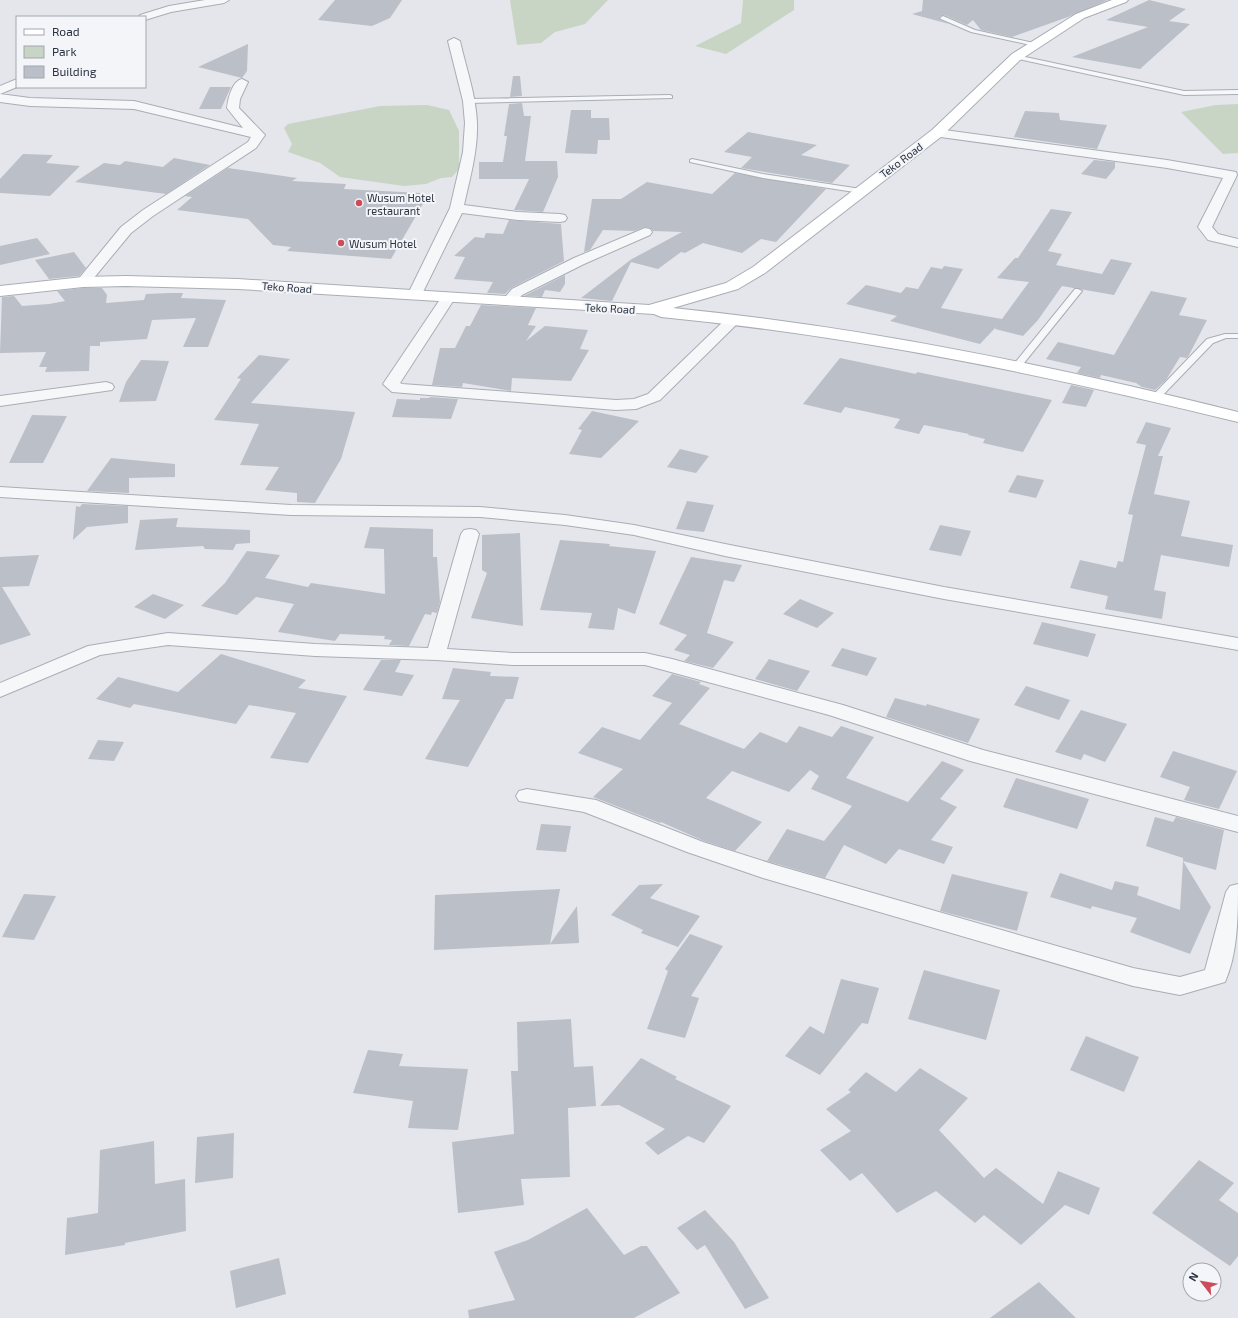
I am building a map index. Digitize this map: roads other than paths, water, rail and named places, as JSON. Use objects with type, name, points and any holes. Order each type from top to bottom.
[{"type":"street","points":[[146,16],[169,9],[224,0]]},
{"type":"street","name":"Teko Road","points":[[0,291],[83,282],[126,281],[238,284],[650,310],[732,286],[759,270],[937,132],[1016,57],[1080,16],[1122,0]]},
{"type":"street","points":[[414,296],[457,208],[469,152],[471,124],[469,101],[454,41]]},
{"type":"street","points":[[242,82],[234,99],[233,108],[249,127],[259,135]]},
{"type":"street","points":[[0,91],[16,83]]},
{"type":"street","points":[[0,98],[30,102],[134,105],[259,135]]},
{"type":"street","points":[[937,132],[1235,175],[1216,202],[1205,227],[1213,237],[1238,243]]},
{"type":"street","points":[[83,282],[126,230],[181,192],[240,155],[252,145],[259,135]]},
{"type":"street","points":[[457,208],[518,216],[560,218]]},
{"type":"street","points":[[508,302],[517,292],[579,261],[645,232]]},
{"type":"street","points":[[448,298],[391,384],[398,389],[616,406],[636,404],[654,397],[734,319]]},
{"type":"street","points":[[650,310],[734,319],[1017,366],[1157,396],[1238,418]]},
{"type":"street","points":[[0,401],[106,387]]},
{"type":"street","points":[[0,492],[291,510],[480,512],[565,520],[634,530],[733,552],[944,593],[1238,644]]},
{"type":"street","points":[[436,654],[470,534]]},
{"type":"street","points":[[0,692],[95,650],[168,639],[315,650],[436,654],[513,659],[644,659],[672,665],[836,710],[978,756],[1033,769],[1238,824]]},
{"type":"street","points":[[527,796],[588,805],[695,847],[771,872],[1133,977],[1180,986],[1216,976],[1238,892]]},
{"type":"lane","points":[[943,18],[973,31],[1035,44]]},
{"type":"lane","points":[[1016,57],[1184,93],[1238,92]]},
{"type":"lane","points":[[469,101],[670,97]]},
{"type":"lane","points":[[692,161],[763,176],[861,191]]},
{"type":"lane","points":[[1017,366],[1078,291]]},
{"type":"lane","points":[[1157,396],[1210,341],[1225,336],[1238,336]]},
{"type":"place","name":"Wusum Hotel restaurant","points":[[359,203]]},
{"type":"place","name":"Wusum Hotel","points":[[341,243]]}]
